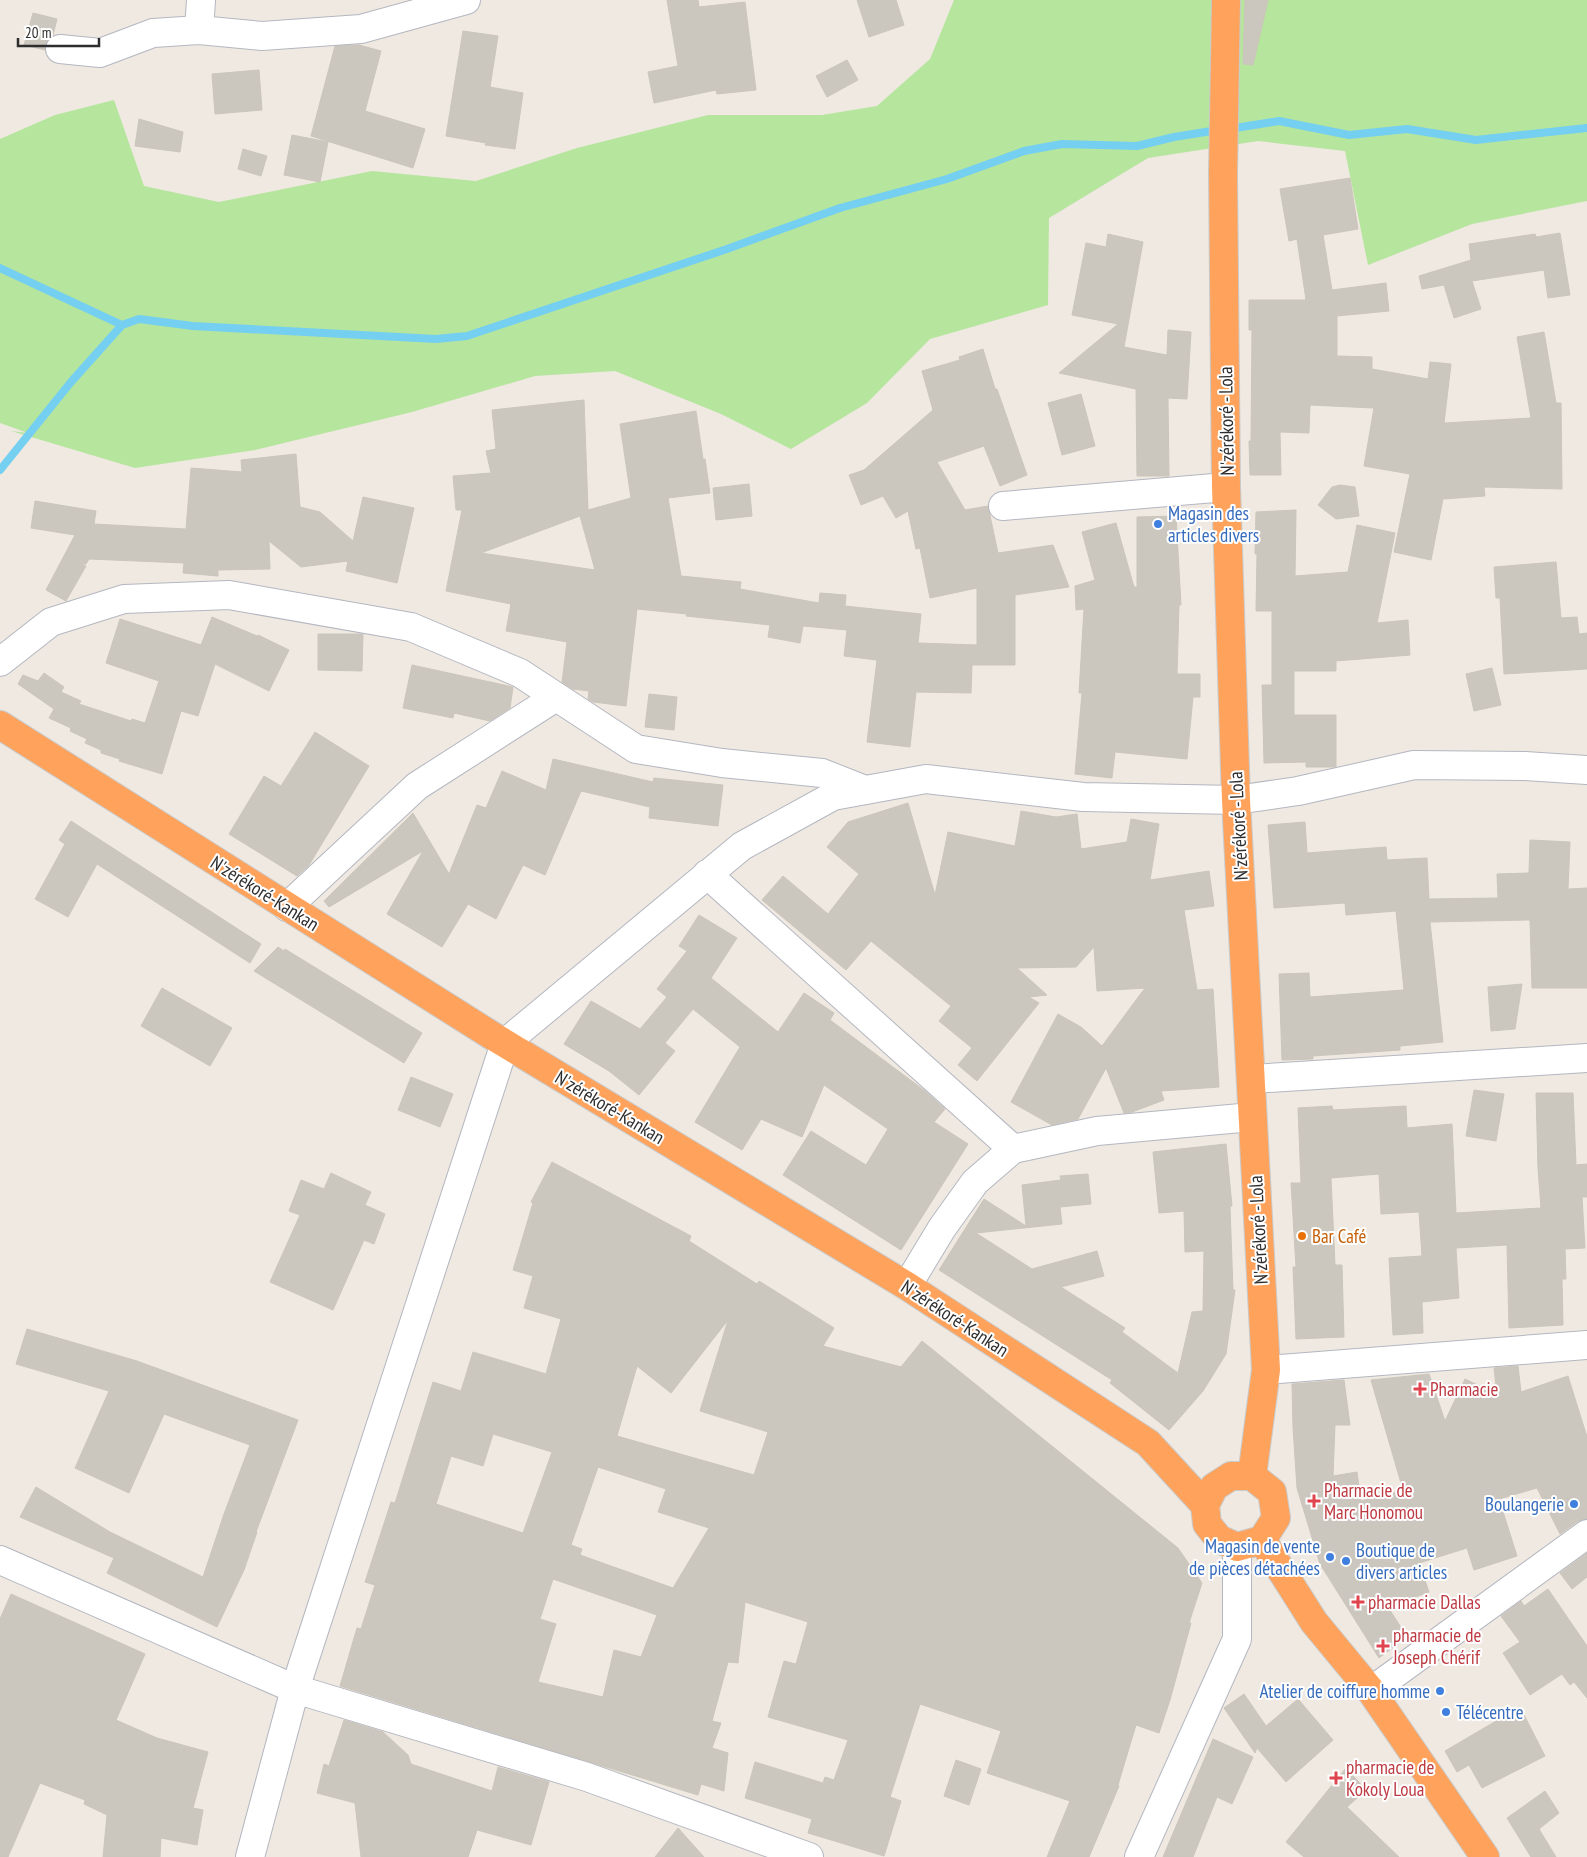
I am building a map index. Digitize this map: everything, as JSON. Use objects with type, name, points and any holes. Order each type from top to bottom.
[{"type":"highway","name":"N'zérékoré - Lola","points":[[1226,0],[1223,174],[1226,488],[1236,800],[1266,1370],[1252,1476]]},
{"type":"highway","name":"N'zérékoré-Kankan","points":[[0,725],[505,1043],[907,1286],[1148,1443],[1206,1505]]},
{"type":"highway","points":[[1249,1544],[1276,1518],[1272,1492],[1252,1476],[1231,1476],[1214,1487],[1206,1505],[1207,1524],[1220,1539],[1249,1544],[1371,1691],[1486,1857]]},
{"type":"street","points":[[199,30],[201,0]]},
{"type":"street","points":[[60,49],[100,53],[153,33],[199,30],[262,36],[361,29],[452,2]]},
{"type":"street","points":[[1003,506],[1226,488]]},
{"type":"street","points":[[0,662],[51,622],[124,600],[229,595],[411,627],[520,673],[636,749],[722,763],[822,773],[866,790]]},
{"type":"street","points":[[287,907],[417,786],[556,697]]},
{"type":"street","points":[[250,1857],[295,1689],[505,1043],[707,874],[742,846],[834,796],[926,779],[1083,797],[1236,800],[1298,791],[1414,765],[1525,766],[1587,770]]},
{"type":"street","points":[[707,874],[1013,1149]]},
{"type":"street","points":[[1252,1078],[1587,1058]]},
{"type":"street","points":[[907,1286],[942,1228],[975,1182],[1013,1149],[1097,1131],[1252,1117]]},
{"type":"street","points":[[1266,1370],[1587,1345]]},
{"type":"street","points":[[1371,1691],[1587,1534]]},
{"type":"street","points":[[1139,1857],[1237,1639],[1249,1544]]},
{"type":"street","points":[[0,1560],[295,1689],[587,1777],[809,1857]]},
{"type":"green space","points":[[954,0],[1587,0],[1587,201],[1472,224],[1368,265],[1345,151],[1258,141],[1148,158],[1049,218],[1048,305],[930,339],[867,403],[791,449],[721,414],[615,371],[535,376],[412,412],[255,450],[135,468],[11,431],[28,433],[0,423],[0,139],[55,115],[114,100],[144,186],[219,202],[372,171],[476,181],[577,148],[708,115],[822,115],[877,106],[930,59]]},
{"type":"building","points":[[667,0],[698,0],[699,7],[745,2],[756,90],[717,94],[716,90],[654,103],[648,72],[678,66]]},
{"type":"building","points":[[857,0],[896,0],[904,25],[869,37]]},
{"type":"building","points":[[1245,0],[1268,0],[1253,65],[1243,64]]},
{"type":"building","points":[[33,13],[57,19],[53,35],[47,40],[45,50],[24,45]]},
{"type":"building","points":[[463,31],[498,36],[490,87],[523,93],[515,149],[485,145],[486,143],[446,136]]},
{"type":"building","points":[[359,45],[381,51],[365,111],[425,129],[413,168],[311,136],[335,46]]},
{"type":"building","points":[[847,60],[858,80],[827,97],[816,76]]},
{"type":"building","points":[[259,70],[262,110],[215,114],[212,74]]},
{"type":"building","points":[[139,119],[183,132],[180,152],[135,146]]},
{"type":"building","points":[[292,135],[328,142],[320,182],[284,175]]},
{"type":"building","points":[[243,149],[267,156],[261,176],[238,169]]},
{"type":"building","points":[[1350,178],[1358,229],[1323,235],[1332,290],[1386,283],[1389,311],[1337,316],[1337,356],[1372,357],[1372,369],[1428,379],[1430,362],[1451,364],[1444,423],[1531,418],[1517,337],[1544,332],[1556,403],[1561,403],[1562,489],[1484,487],[1485,496],[1443,499],[1431,560],[1394,552],[1410,474],[1364,466],[1374,408],[1310,405],[1309,433],[1280,432],[1281,475],[1250,475],[1252,330],[1249,330],[1249,300],[1306,300],[1297,239],[1289,241],[1280,189]]},
{"type":"building","points":[[1560,233],[1570,295],[1548,298],[1544,270],[1472,281],[1481,309],[1454,318],[1444,285],[1422,289],[1419,276],[1471,260],[1469,244],[1535,234],[1536,237]]},
{"type":"building","points":[[1108,234],[1143,242],[1124,347],[1167,355],[1168,330],[1191,332],[1187,399],[1168,398],[1169,476],[1137,476],[1136,389],[1059,373],[1118,324],[1072,315],[1086,243],[1106,247]]},
{"type":"building","points":[[983,349],[995,389],[997,389],[1027,475],[1000,486],[984,446],[937,462],[965,510],[988,506],[998,553],[1053,545],[1069,587],[1015,595],[1015,665],[972,665],[971,693],[916,692],[910,747],[867,742],[877,660],[844,656],[847,630],[803,626],[800,643],[768,637],[770,625],[637,609],[626,706],[593,702],[588,699],[589,691],[573,689],[562,682],[567,642],[506,631],[511,604],[446,591],[462,510],[456,510],[453,476],[491,473],[486,451],[496,449],[492,410],[584,400],[588,510],[631,498],[620,424],[696,411],[710,493],[668,498],[681,576],[741,582],[740,589],[819,603],[820,593],[846,595],[845,606],[921,614],[918,643],[977,645],[977,588],[930,598],[920,548],[916,549],[908,511],[896,518],[883,496],[861,505],[849,475],[864,470],[933,410],[922,371],[960,360],[959,357]],"holes":[[[580,516],[595,570],[481,553]]]},
{"type":"building","points":[[1081,394],[1095,446],[1062,455],[1048,403]]},
{"type":"building","points":[[296,454],[300,507],[320,512],[353,541],[363,497],[414,508],[397,583],[346,571],[348,561],[301,567],[269,541],[270,569],[218,570],[218,576],[183,573],[184,563],[89,559],[86,564],[81,564],[86,566],[66,601],[46,590],[75,535],[31,528],[35,501],[96,511],[94,524],[186,529],[191,468],[242,472],[241,460]]},
{"type":"building","points":[[749,484],[752,516],[716,520],[713,488]]},
{"type":"building","points":[[1340,485],[1355,487],[1359,516],[1336,519],[1318,505],[1332,487]]},
{"type":"building","points":[[1296,510],[1295,576],[1348,572],[1357,525],[1395,533],[1377,623],[1408,620],[1410,655],[1336,661],[1336,671],[1294,671],[1294,715],[1336,715],[1336,767],[1306,767],[1306,762],[1264,763],[1262,685],[1272,685],[1272,611],[1256,611],[1256,512]]},
{"type":"building","points":[[1176,516],[1181,605],[1179,605],[1177,674],[1200,674],[1200,697],[1193,697],[1187,759],[1115,752],[1112,778],[1075,774],[1082,693],[1079,693],[1084,609],[1076,610],[1075,586],[1095,580],[1082,532],[1116,523],[1134,587],[1137,587],[1137,517]]},
{"type":"building","points":[[1556,562],[1561,618],[1577,617],[1579,634],[1587,633],[1587,669],[1504,674],[1500,598],[1496,598],[1494,567]]},
{"type":"building","points":[[212,617],[258,635],[289,650],[269,691],[215,664],[198,716],[181,711],[162,774],[119,761],[120,759],[101,753],[101,750],[85,743],[87,739],[70,731],[71,728],[49,718],[54,709],[18,684],[23,675],[38,681],[44,673],[64,687],[61,692],[81,701],[79,704],[131,721],[132,719],[145,723],[159,681],[106,663],[120,619],[201,645]]},
{"type":"building","points":[[318,634],[363,634],[362,671],[318,670]]},
{"type":"building","points":[[412,665],[513,687],[510,708],[490,721],[454,713],[453,718],[403,708]]},
{"type":"building","points":[[1492,668],[1501,705],[1474,711],[1466,674]]},
{"type":"building","points":[[649,694],[677,697],[674,730],[645,727]]},
{"type":"building","points":[[315,732],[369,766],[309,865],[297,876],[229,834],[264,776],[281,786]]},
{"type":"building","points":[[553,759],[653,782],[654,778],[723,785],[718,826],[649,818],[650,807],[581,791],[545,875],[523,865],[496,919],[468,904],[442,947],[387,914],[423,851],[329,907],[324,901],[413,813],[449,874],[477,805],[486,808],[502,771],[546,790]]},
{"type":"building","points":[[908,803],[935,895],[948,832],[1015,846],[1021,811],[1056,817],[1077,814],[1081,849],[1127,842],[1131,819],[1159,824],[1150,880],[1209,871],[1214,906],[1184,910],[1197,990],[1213,989],[1219,1087],[1161,1091],[1164,1100],[1132,1112],[1124,1113],[1106,1068],[1078,1119],[1052,1125],[1011,1102],[1058,1014],[1081,1027],[1102,1046],[1145,988],[1097,991],[1094,947],[1076,967],[1017,968],[1047,995],[1029,997],[1039,1003],[977,1081],[958,1065],[972,1048],[939,1021],[951,1006],[871,941],[846,970],[762,900],[783,876],[828,914],[859,874],[827,847],[848,822]]},
{"type":"building","points":[[71,821],[261,944],[250,963],[97,864],[68,917],[35,899],[65,844],[59,840]]},
{"type":"building","points":[[1305,822],[1307,853],[1386,847],[1387,860],[1427,858],[1429,899],[1498,898],[1497,874],[1529,873],[1530,840],[1570,842],[1568,889],[1587,888],[1587,988],[1532,988],[1530,920],[1430,922],[1443,1042],[1400,1046],[1400,1050],[1313,1056],[1313,1059],[1282,1060],[1279,974],[1309,973],[1310,997],[1404,990],[1396,911],[1346,915],[1345,903],[1274,908],[1268,825]]},
{"type":"building","points":[[699,915],[737,938],[711,978],[778,1032],[804,993],[834,1013],[830,1020],[925,1091],[945,1109],[934,1122],[968,1144],[901,1250],[783,1175],[811,1131],[866,1165],[888,1129],[824,1085],[802,1137],[761,1119],[742,1150],[695,1122],[740,1047],[693,1009],[665,1043],[675,1051],[639,1095],[609,1071],[564,1044],[591,1001],[640,1029],[667,997],[657,989],[687,951],[679,946]]},
{"type":"building","points":[[278,947],[284,951],[285,949],[422,1033],[404,1063],[254,971]]},
{"type":"building","points":[[1522,984],[1515,1029],[1491,1031],[1488,987]]},
{"type":"building","points":[[162,988],[232,1028],[210,1066],[141,1026]]},
{"type":"building","points":[[411,1077],[453,1094],[440,1127],[398,1110]]},
{"type":"building","points":[[1474,1090],[1504,1094],[1496,1141],[1466,1136]]},
{"type":"building","points":[[1536,1093],[1573,1093],[1576,1165],[1587,1164],[1587,1197],[1582,1197],[1585,1248],[1565,1249],[1566,1279],[1562,1279],[1563,1325],[1509,1328],[1507,1245],[1456,1248],[1459,1298],[1422,1302],[1423,1333],[1393,1335],[1389,1258],[1422,1256],[1419,1212],[1381,1214],[1379,1174],[1331,1178],[1335,1265],[1342,1265],[1344,1337],[1296,1339],[1293,1267],[1296,1267],[1291,1183],[1301,1183],[1298,1108],[1332,1106],[1333,1110],[1406,1106],[1407,1128],[1452,1124],[1456,1213],[1541,1208]]},
{"type":"building","points":[[1226,1144],[1232,1206],[1230,1206],[1233,1290],[1235,1290],[1226,1354],[1203,1391],[1169,1430],[1110,1383],[1112,1380],[939,1270],[984,1199],[1026,1226],[1022,1185],[1061,1180],[1060,1176],[1088,1174],[1091,1204],[1060,1207],[1062,1224],[976,1233],[1032,1269],[1097,1251],[1104,1276],[1061,1287],[1125,1328],[1122,1332],[1178,1373],[1192,1312],[1203,1311],[1204,1251],[1185,1252],[1184,1211],[1159,1213],[1153,1152]]},
{"type":"building","points":[[552,1162],[691,1236],[689,1241],[757,1284],[759,1281],[834,1328],[823,1346],[901,1367],[922,1341],[1178,1548],[1202,1583],[1189,1623],[1191,1623],[1170,1700],[1159,1733],[1136,1725],[1119,1786],[1089,1857],[1047,1857],[1070,1801],[987,1773],[1001,1731],[920,1704],[890,1797],[901,1801],[884,1856],[808,1833],[812,1819],[745,1798],[755,1762],[823,1783],[825,1777],[834,1780],[848,1740],[768,1717],[784,1661],[796,1664],[808,1622],[745,1602],[738,1663],[728,1662],[712,1721],[721,1723],[712,1748],[728,1753],[724,1791],[701,1784],[698,1795],[340,1686],[357,1628],[361,1629],[375,1585],[365,1582],[391,1502],[395,1503],[433,1382],[461,1391],[473,1352],[546,1374],[561,1319],[524,1308],[533,1276],[513,1270],[533,1203],[531,1202]],"holes":[[[728,1320],[700,1411],[768,1432],[754,1475],[617,1436],[637,1366],[671,1393]],[[493,1434],[552,1452],[523,1533],[436,1504],[451,1456],[483,1466]],[[598,1467],[666,1489],[658,1512],[709,1528],[673,1588],[580,1555],[582,1549],[571,1545]],[[553,1579],[657,1615],[641,1657],[614,1650],[603,1697],[538,1682],[556,1624],[540,1619]]]},
{"type":"building","points":[[331,1173],[371,1192],[365,1205],[385,1214],[374,1244],[364,1240],[333,1310],[270,1282],[300,1215],[289,1211],[301,1180],[324,1189]]},
{"type":"building","points":[[27,1329],[137,1361],[298,1420],[256,1532],[244,1570],[217,1627],[107,1573],[114,1558],[20,1517],[36,1487],[110,1532],[203,1577],[250,1445],[164,1414],[129,1493],[75,1468],[109,1391],[16,1364]]},
{"type":"building","points":[[1518,1366],[1521,1392],[1568,1376],[1587,1437],[1587,1519],[1578,1521],[1560,1534],[1537,1488],[1499,1499],[1517,1556],[1474,1570],[1467,1548],[1419,1563],[1429,1592],[1388,1607],[1407,1637],[1379,1658],[1320,1564],[1297,1488],[1292,1384],[1344,1380],[1350,1425],[1335,1425],[1333,1476],[1357,1472],[1361,1501],[1403,1490],[1371,1380],[1429,1374],[1445,1421],[1465,1379],[1497,1394],[1494,1368]]},
{"type":"building","points":[[1587,1553],[1587,1577],[1572,1589],[1560,1573]]},
{"type":"building","points":[[1548,1589],[1587,1646],[1587,1698],[1574,1682],[1570,1685],[1562,1674],[1530,1695],[1503,1653],[1520,1642],[1501,1616],[1521,1601],[1524,1606]]},
{"type":"building","points":[[11,1594],[145,1654],[116,1720],[157,1738],[208,1752],[193,1808],[203,1810],[197,1845],[161,1838],[160,1857],[103,1857],[107,1815],[84,1804],[85,1800],[40,1783],[8,1857],[0,1857],[0,1619]]},
{"type":"building","points":[[1244,1694],[1266,1726],[1298,1699],[1333,1740],[1286,1782],[1257,1748],[1255,1753],[1224,1708]]},
{"type":"building","points":[[1520,1707],[1545,1756],[1482,1788],[1469,1765],[1457,1772],[1445,1751]]},
{"type":"building","points":[[344,1720],[383,1732],[408,1755],[411,1764],[492,1791],[498,1767],[549,1782],[531,1845],[477,1830],[468,1857],[361,1857],[355,1803],[317,1793],[324,1764],[329,1766]]},
{"type":"building","points":[[1213,1739],[1253,1757],[1232,1804],[1217,1797],[1193,1857],[1163,1857]]},
{"type":"building","points":[[956,1760],[981,1769],[969,1805],[944,1796]]},
{"type":"building","points":[[1346,1768],[1366,1790],[1347,1807],[1399,1857],[1304,1857],[1286,1842]]},
{"type":"building","points":[[1545,1791],[1559,1813],[1539,1829],[1556,1857],[1531,1857],[1507,1818]]},
{"type":"building","points":[[678,1828],[704,1857],[655,1857]]},
{"type":"waterway","points":[[1229,129],[1279,121],[1349,135],[1407,129],[1476,140],[1587,128]]},
{"type":"waterway","points":[[0,470],[71,382],[122,325],[139,319],[193,326],[436,339],[467,336],[727,249],[840,208],[947,179],[1024,151],[1062,144],[1137,146],[1174,137],[1218,130]]},
{"type":"waterway","points":[[0,268],[122,325]]},
{"type":"place","name":"Magasin des articles divers","points":[[1158,524]]},
{"type":"place","name":"Bar Café","points":[[1302,1236]]},
{"type":"place","name":"Pharmacie","points":[[1420,1389]]},
{"type":"place","name":"Pharmacie de Marc Honomou","points":[[1314,1501]]},
{"type":"place","name":"Boulangerie","points":[[1574,1504]]},
{"type":"place","name":"Magasin de vente de pièces détachées","points":[[1330,1557]]},
{"type":"place","name":"Boutique de divers articles","points":[[1346,1561]]},
{"type":"place","name":"pharmacie Dallas","points":[[1358,1602]]},
{"type":"place","name":"pharmacie de Joseph Chérif","points":[[1383,1646]]},
{"type":"place","name":"Atelier de coiffure homme","points":[[1440,1691]]},
{"type":"place","name":"Télécentre","points":[[1446,1712]]},
{"type":"place","name":"pharmacie de Kokoly Loua","points":[[1336,1778]]}]
